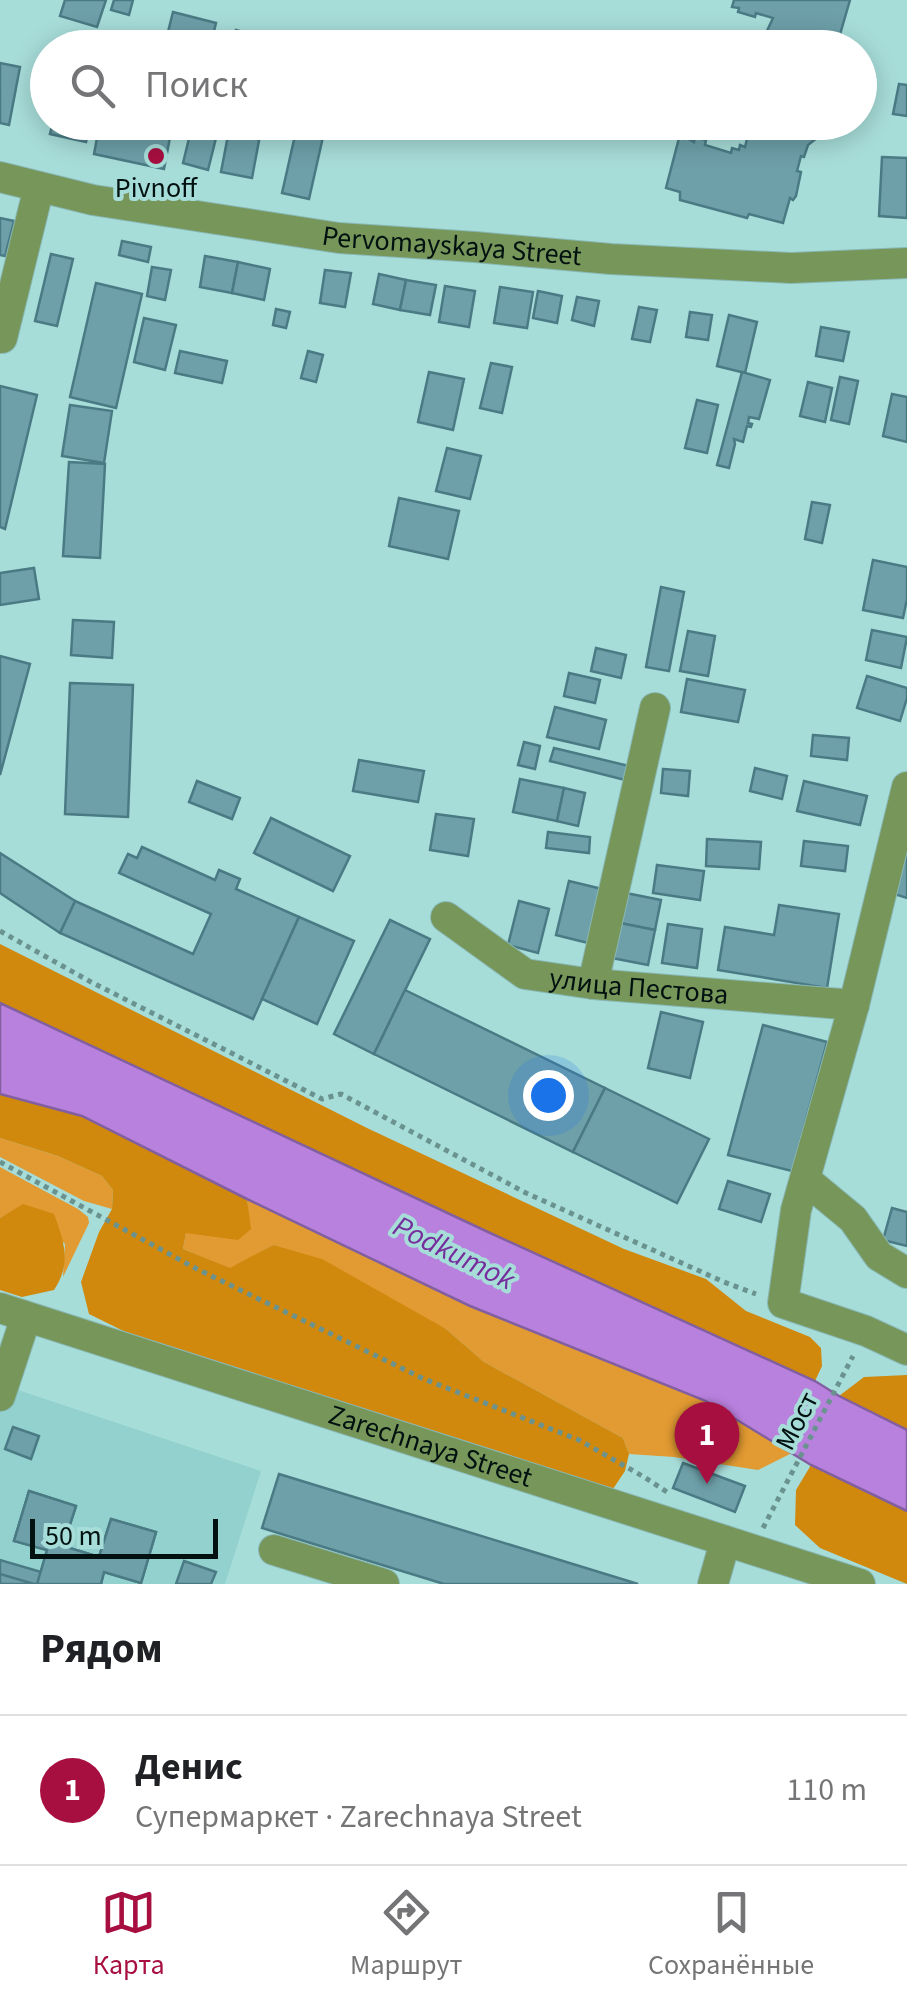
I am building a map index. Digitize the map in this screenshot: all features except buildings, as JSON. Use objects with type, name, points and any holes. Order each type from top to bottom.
[{"type":"street","name":"Pervomayskaya Street","points":[[0,177],[93,200],[338,238],[790,268],[907,263]]},
{"type":"street","points":[[2,338],[39,187]]},
{"type":"street","points":[[593,984],[654,708]]},
{"type":"street","points":[[907,787],[854,1005],[796,1210],[783,1303],[866,1331],[907,1350]]},
{"type":"street","name":"улица Пестова","points":[[446,916],[526,974],[593,984],[854,1005]]},
{"type":"street","points":[[806,1180],[853,1219],[879,1256],[907,1272]]},
{"type":"street","points":[[0,1396],[13,1313]]},
{"type":"street","name":"Zarechnaya Street","points":[[13,1313],[860,1584]]},
{"type":"street","points":[[713,1584],[725,1542]]},
{"type":"street","points":[[274,1550],[384,1584]]},
{"type":"path","points":[[0,931],[322,1100],[340,1094],[526,1192],[724,1282],[783,1303]]},
{"type":"path","points":[[0,1162],[197,1269],[406,1370],[579,1440],[674,1497]]},
{"type":"path","name":"Мост","points":[[762,1530],[866,1331]]},
{"type":"shaded area","points":[[0,944],[367,1128],[624,1249],[706,1279],[746,1311],[810,1337],[821,1348],[822,1366],[815,1381],[0,1003]]},
{"type":"shaded area","points":[[0,1094],[82,1116],[247,1199],[251,1229],[238,1240],[186,1233],[183,1249],[230,1268],[273,1245],[322,1259],[446,1329],[484,1362],[623,1438],[629,1454],[625,1471],[607,1498],[184,1361],[89,1314],[81,1282],[112,1209],[113,1190],[102,1176],[58,1156],[0,1138]]},
{"type":"shaded area","points":[[0,1138],[58,1156],[102,1176],[113,1190],[112,1209],[84,1201],[0,1157]]},
{"type":"shaded area","points":[[0,1167],[88,1217],[89,1223],[63,1277],[65,1244],[23,1205],[0,1218]]},
{"type":"shaded area","points":[[247,1199],[470,1306],[706,1401],[792,1453],[758,1470],[629,1454],[623,1438],[484,1362],[446,1329],[273,1245],[231,1269],[183,1249],[186,1233],[250,1229]]},
{"type":"shaded area","points":[[23,1204],[54,1214],[65,1261],[54,1290],[22,1297],[0,1290],[0,1218]]},
{"type":"shaded area","points":[[907,1375],[907,1430],[839,1396],[864,1377]]},
{"type":"shaded area","points":[[0,1384],[261,1471],[225,1584],[0,1584]]},
{"type":"shaded area","points":[[811,1465],[907,1511],[907,1584],[820,1548],[795,1525],[796,1490]]},
{"type":"water","name":"Podkumok","points":[[0,1003],[815,1381],[907,1430],[907,1511],[811,1465],[706,1401],[470,1306],[82,1116],[0,1094]]},
{"type":"place","name":"Pivnoff","points":[[156,156]]},
{"type":"place","name":"Денис","points":[[707,1484]]}]
